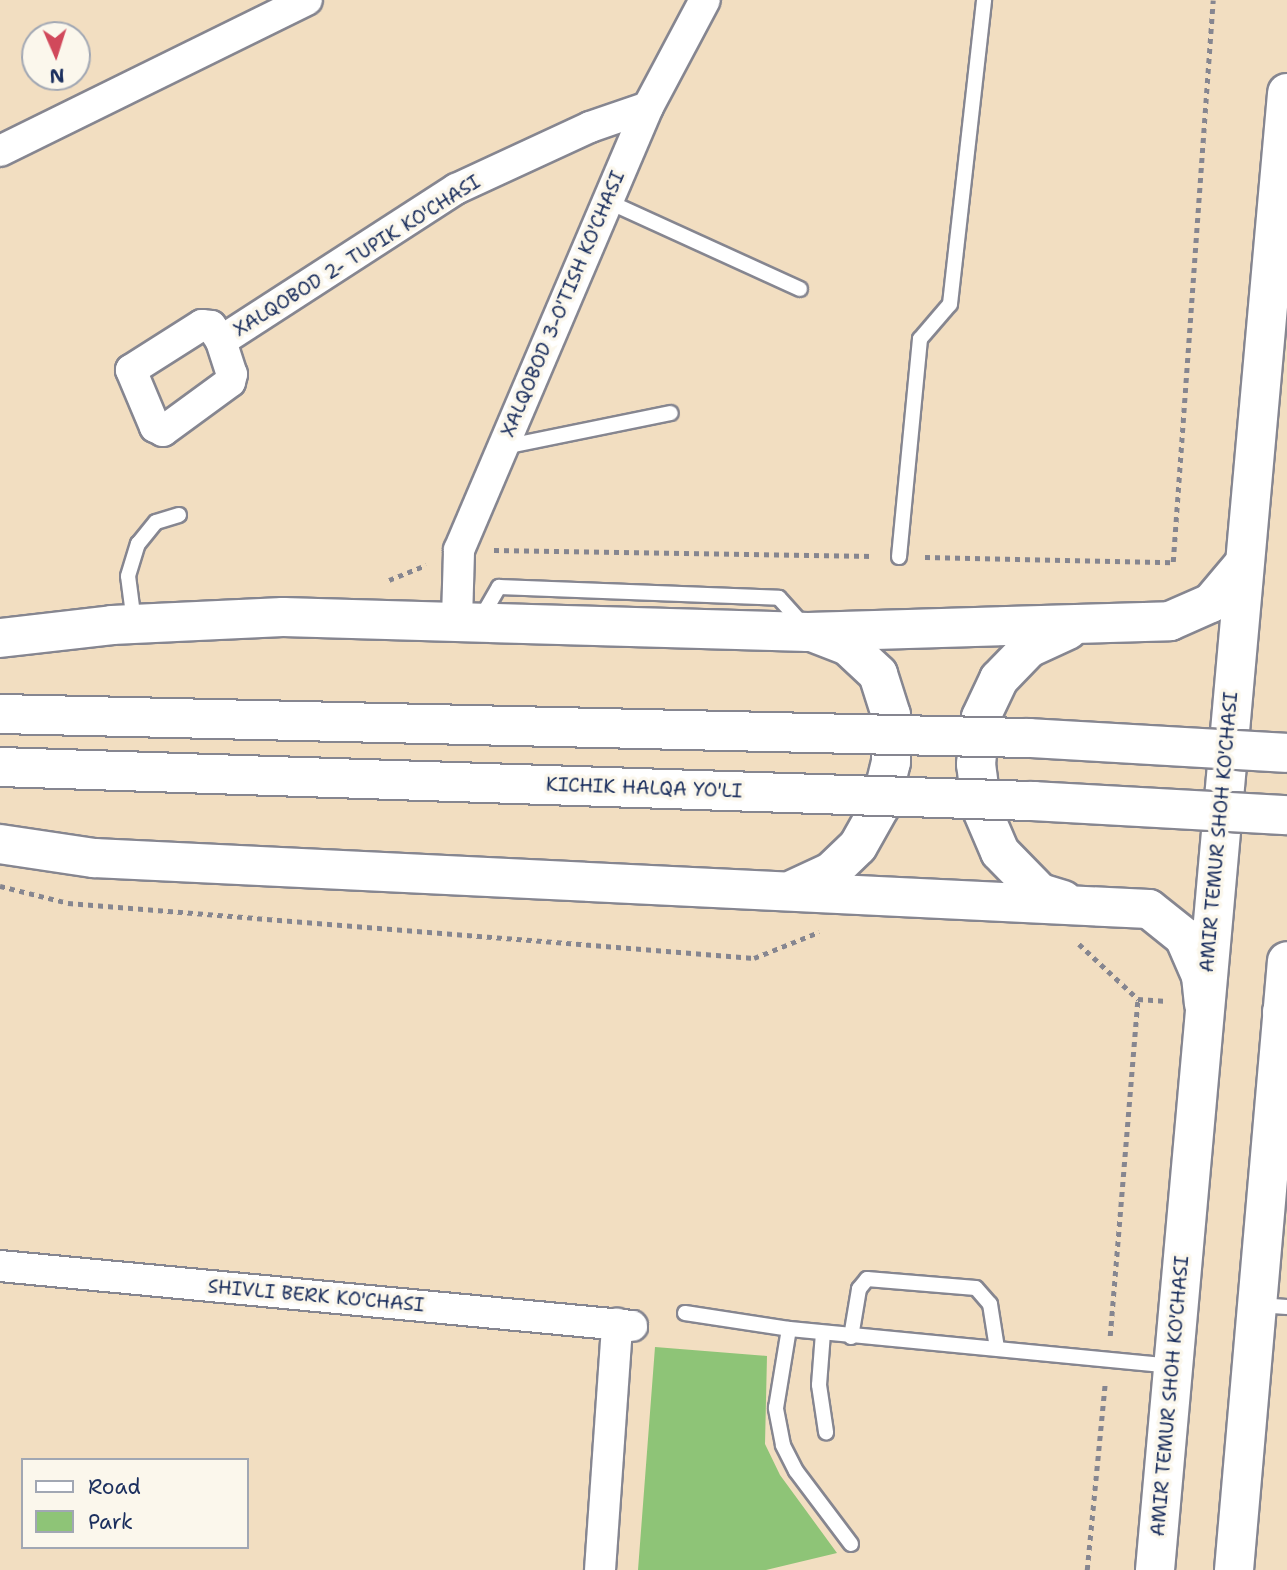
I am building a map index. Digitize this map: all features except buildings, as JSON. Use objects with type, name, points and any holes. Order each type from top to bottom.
[{"type":"main road","name":"AMIR TEMUR SHOH KO'CHASI","points":[[1155,1570],[1172,1366],[1188,1002],[1242,565],[1287,93]]},
{"type":"main road","points":[[0,638],[134,624],[284,617],[468,619],[808,632],[1170,621],[1192,614],[1211,603],[1242,565]]},
{"type":"main road","points":[[1070,903],[1040,893],[1000,852],[982,810],[977,741],[989,696],[1012,662],[1046,638],[1083,625]]},
{"type":"main road","points":[[794,889],[831,872],[858,846],[880,807],[891,762],[891,715],[878,674],[848,646],[808,632]]},
{"type":"main road","points":[[0,714],[1029,738],[1287,753]]},
{"type":"main road","name":"KICHIK HALQA YO'LI","points":[[0,767],[1005,800],[1287,816]]},
{"type":"main road","points":[[0,844],[94,858],[794,889],[1149,909],[1163,917],[1184,937],[1197,962],[1188,1002]]},
{"type":"main road","points":[[1234,1570],[1272,1306],[1287,961]]},
{"type":"street","points":[[0,151],[307,0]]},
{"type":"street","name":"XALQOBOD 3-O'TISH KO'CHASI","points":[[468,619],[459,550],[648,107],[705,0]]},
{"type":"street","name":"XALQOBOD 2- TUPIK KO'CHASI","points":[[221,341],[456,189],[590,127],[648,107]]},
{"type":"street","name":"SHIVLI BERK KO'CHASI","points":[[0,1266],[624,1325],[600,1570]]},
{"type":"lane","points":[[899,557],[920,339],[950,304],[984,0]]},
{"type":"lane","points":[[607,201],[800,289]]},
{"type":"lane","points":[[503,447],[671,413]]},
{"type":"lane","points":[[134,624],[128,576],[138,544],[156,522],[179,515]]},
{"type":"lane","points":[[851,1337],[859,1289],[867,1279],[976,1288],[990,1304],[997,1348]]},
{"type":"lane","points":[[685,1312],[851,1337],[1108,1358],[1172,1366]]},
{"type":"lane","points":[[789,1329],[776,1408],[783,1445],[796,1471],[851,1544]]},
{"type":"lane","points":[[823,1333],[819,1385],[827,1432]]},
{"type":"path","points":[[459,550],[1173,562],[1213,0]]},
{"type":"path","points":[[0,886],[68,903],[754,958],[821,931],[832,932]]},
{"type":"path","points":[[1076,942],[1138,999],[1188,1002]]},
{"type":"path","points":[[1087,1570],[1138,999]]},
{"type":"green space","points":[[655,1347],[767,1356],[765,1444],[780,1475],[837,1553],[766,1570],[638,1570]]}]
